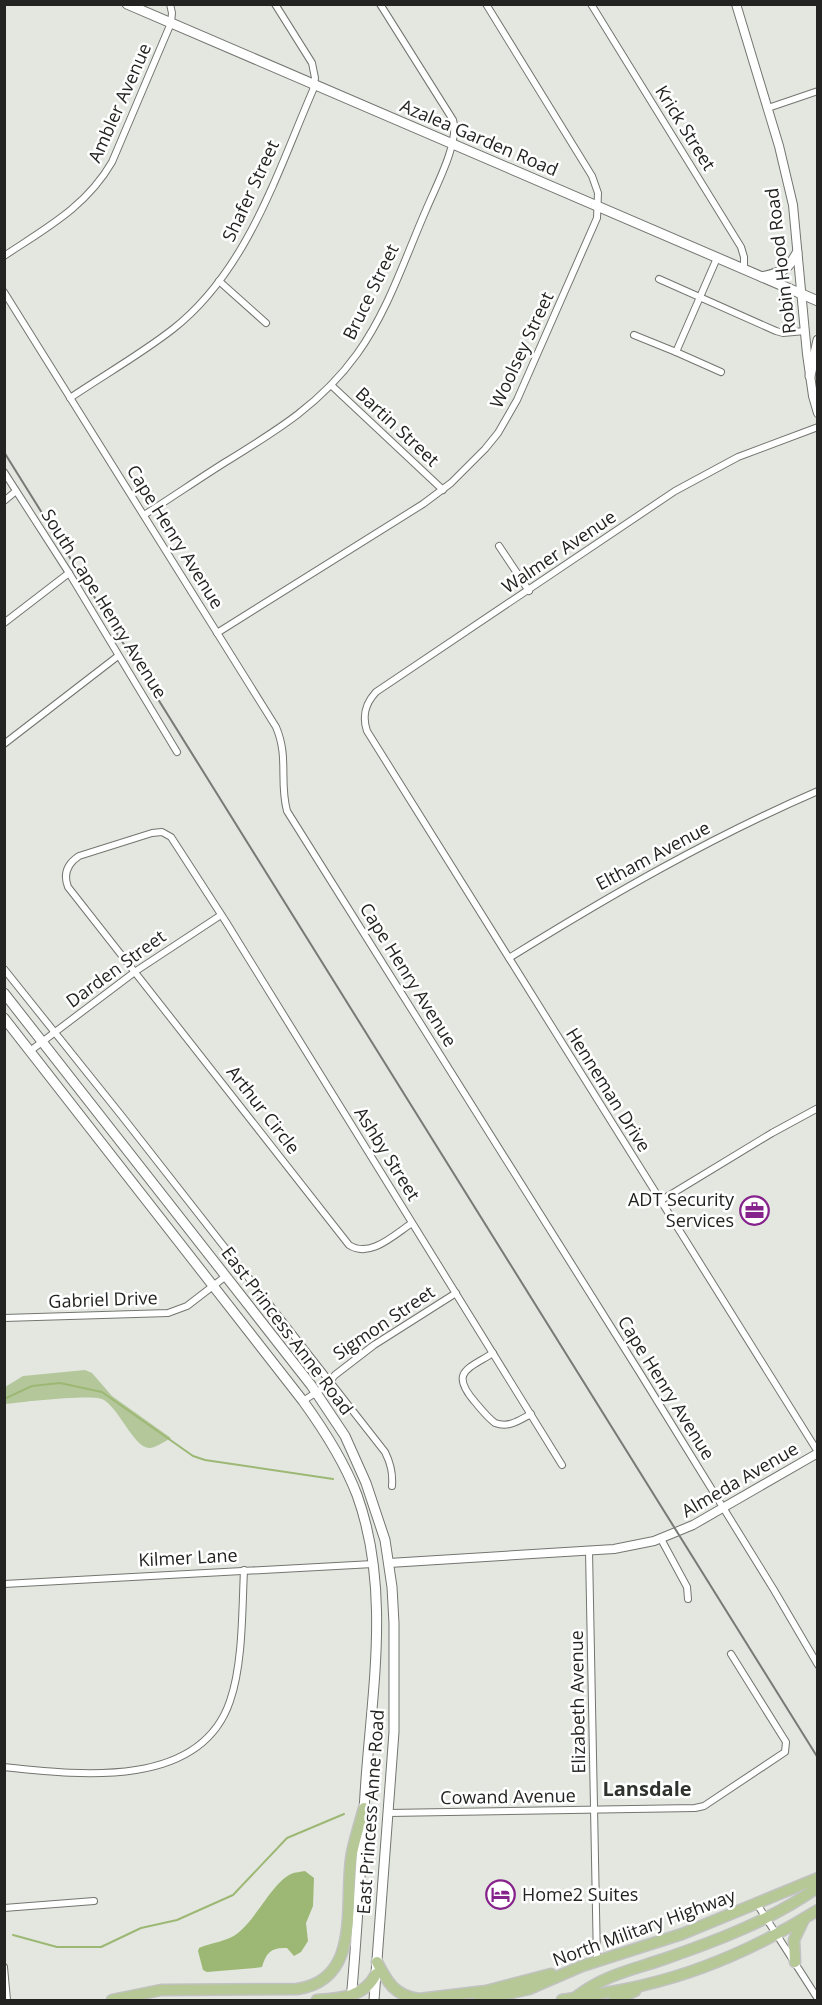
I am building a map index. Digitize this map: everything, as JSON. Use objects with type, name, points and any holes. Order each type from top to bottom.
[{"type":"main road","name":"Azalea Garden Road","points":[[127,4],[818,301]]},
{"type":"main road","points":[[762,277],[780,273],[788,267],[797,253]]},
{"type":"main road","points":[[810,376],[818,340]]},
{"type":"main road","name":"East Princess Anne Road","points":[[4,993],[316,1392],[332,1414],[366,1482],[385,1540],[392,1587],[395,1707],[374,2001]]},
{"type":"main road","name":"East Princess Anne Road","points":[[4,1018],[303,1401],[334,1447],[351,1482],[378,1563],[375,1590],[376,1654],[351,1998]]},
{"type":"main road","points":[[385,1540],[378,1563],[392,1587]]},
{"type":"main road","points":[[378,1563],[388,1563]]},
{"type":"main road","points":[[112,2001],[161,1990],[297,1989],[308,1987],[328,1975],[339,1963],[345,1945],[352,1853],[364,1808]]},
{"type":"main road","name":"North Military Highway","points":[[479,2001],[529,1989],[582,1966],[671,1938],[818,1878]]},
{"type":"main road","points":[[573,1999],[600,1980],[689,1950],[766,1917],[800,1900],[818,1887]]},
{"type":"main road","points":[[562,2001],[612,1996],[623,1998],[645,1985],[724,1958],[776,1934],[818,1910]]},
{"type":"main road","points":[[795,1962],[794,1940],[804,1918]]},
{"type":"main road","points":[[377,1962],[389,1985],[403,1995],[418,1999],[494,1990],[582,1966]]},
{"type":"main road","points":[[317,2001],[351,1998],[365,1988],[376,1974]]},
{"type":"main road","points":[[592,1999],[600,1980]]},
{"type":"street","points":[[170,4],[171,23]]},
{"type":"street","points":[[275,4],[312,63],[315,70],[314,85]]},
{"type":"street","name":"Bruce Street","points":[[144,515],[272,434],[312,404],[358,353],[378,320],[455,134],[453,120],[380,4]]},
{"type":"street","points":[[486,4],[592,176],[598,193],[599,207]]},
{"type":"street","name":"Krick Street","points":[[591,4],[741,247],[744,270]]},
{"type":"street","name":"Robin Hood Road","points":[[736,4],[768,108],[793,205],[810,376],[818,413]]},
{"type":"street","name":"Ambler Avenue","points":[[4,256],[70,212],[89,195],[104,176],[171,23]]},
{"type":"street","name":"Shafer Street","points":[[70,398],[174,328],[219,281],[243,248],[314,85]]},
{"type":"street","points":[[768,108],[818,91]]},
{"type":"street","name":"Woolsey Street","points":[[217,633],[423,504],[443,490],[484,449],[512,410],[597,218],[599,207]]},
{"type":"street","points":[[676,352],[717,258]]},
{"type":"street","points":[[659,279],[776,331],[783,333],[805,331]]},
{"type":"street","points":[[219,281],[266,323]]},
{"type":"street","name":"Cape Henry Avenue","points":[[4,292],[276,727],[284,752],[284,794],[287,811],[723,1508],[818,1665]]},
{"type":"street","points":[[634,334],[721,372]]},
{"type":"street","name":"Bartin Street","points":[[331,385],[443,490]]},
{"type":"street","name":"Walmer Avenue","points":[[375,742],[367,731],[364,716],[367,703],[376,692],[667,496],[738,457],[818,427]]},
{"type":"street","name":"South Cape Henry Avenue","points":[[4,472],[69,573],[177,752]]},
{"type":"street","points":[[4,501],[16,491]]},
{"type":"street","points":[[499,546],[529,591]]},
{"type":"street","points":[[4,623],[69,573]]},
{"type":"street","points":[[4,744],[118,656]]},
{"type":"street","name":"Henneman Drive","points":[[375,742],[818,1453]]},
{"type":"street","name":"Eltham Avenue","points":[[509,958],[596,904],[693,850],[818,792]]},
{"type":"street","name":"Ashby Street","points":[[109,937],[68,887],[65,875],[69,864],[79,856],[156,832],[162,832],[171,837],[562,1466]]},
{"type":"street","name":"Darden Street","points":[[30,1051],[135,970],[221,915]]},
{"type":"street","name":"Arthur Circle","points":[[109,937],[350,1245],[360,1250],[372,1248],[412,1223]]},
{"type":"street","points":[[4,969],[385,1452],[393,1475],[392,1486]]},
{"type":"street","points":[[660,1201],[818,1108]]},
{"type":"street","name":"Gabriel Drive","points":[[4,1318],[168,1314],[187,1306],[226,1276]]},
{"type":"street","name":"Sigmon Street","points":[[303,1401],[330,1382],[335,1375],[374,1345],[456,1293]]},
{"type":"street","points":[[493,1353],[467,1369],[462,1379],[464,1389],[495,1423],[513,1424],[531,1414]]},
{"type":"street","name":"Almeda Avenue","points":[[661,1539],[723,1508],[818,1453]]},
{"type":"street","points":[[388,1563],[589,1551],[631,1547],[661,1539],[687,1587],[688,1599]]},
{"type":"street","name":"Elizabeth Avenue","points":[[589,1551],[597,1961]]},
{"type":"street","name":"Kilmer Lane","points":[[4,1584],[378,1563]]},
{"type":"street","points":[[4,1767],[54,1773],[113,1773],[175,1760],[206,1739],[225,1713],[235,1684],[244,1570]]},
{"type":"street","name":"Cowand Avenue","points":[[388,1813],[695,1808],[704,1806],[785,1752],[786,1742],[731,1654]]},
{"type":"street","points":[[4,1908],[94,1901]]},
{"type":"street","points":[[757,1904],[818,1999]]},
{"type":"street","points":[[4,1967],[8,2001]]},
{"type":"shaded area","points":[[85,1370],[92,1373],[112,1396],[171,1438],[150,1448],[144,1447],[108,1403],[102,1399],[70,1398],[5,1404],[5,1387],[23,1376]]},
{"type":"shaded area","points":[[305,1871],[314,1878],[313,1906],[306,1923],[308,1941],[301,1952],[294,1956],[287,1948],[273,1950],[265,1958],[262,1967],[207,1972],[203,1970],[199,1948],[238,1933],[252,1919],[277,1885],[293,1873]]},
{"type":"waterway","points":[[4,1399],[32,1386],[60,1383],[102,1392],[193,1456],[205,1460],[333,1479]]},
{"type":"waterway","points":[[13,1935],[57,1947],[101,1947],[141,1928],[177,1920],[233,1895],[287,1838],[344,1814]]},
{"type":"railway","points":[[4,452],[818,1758]]},
{"type":"place","name":"ADT Security Services","points":[[755,1210]]},
{"type":"place","name":"Home2 Suites","points":[[501,1895]]},
{"type":"district","name":"Lansdale","points":[[647,1789]]}]
